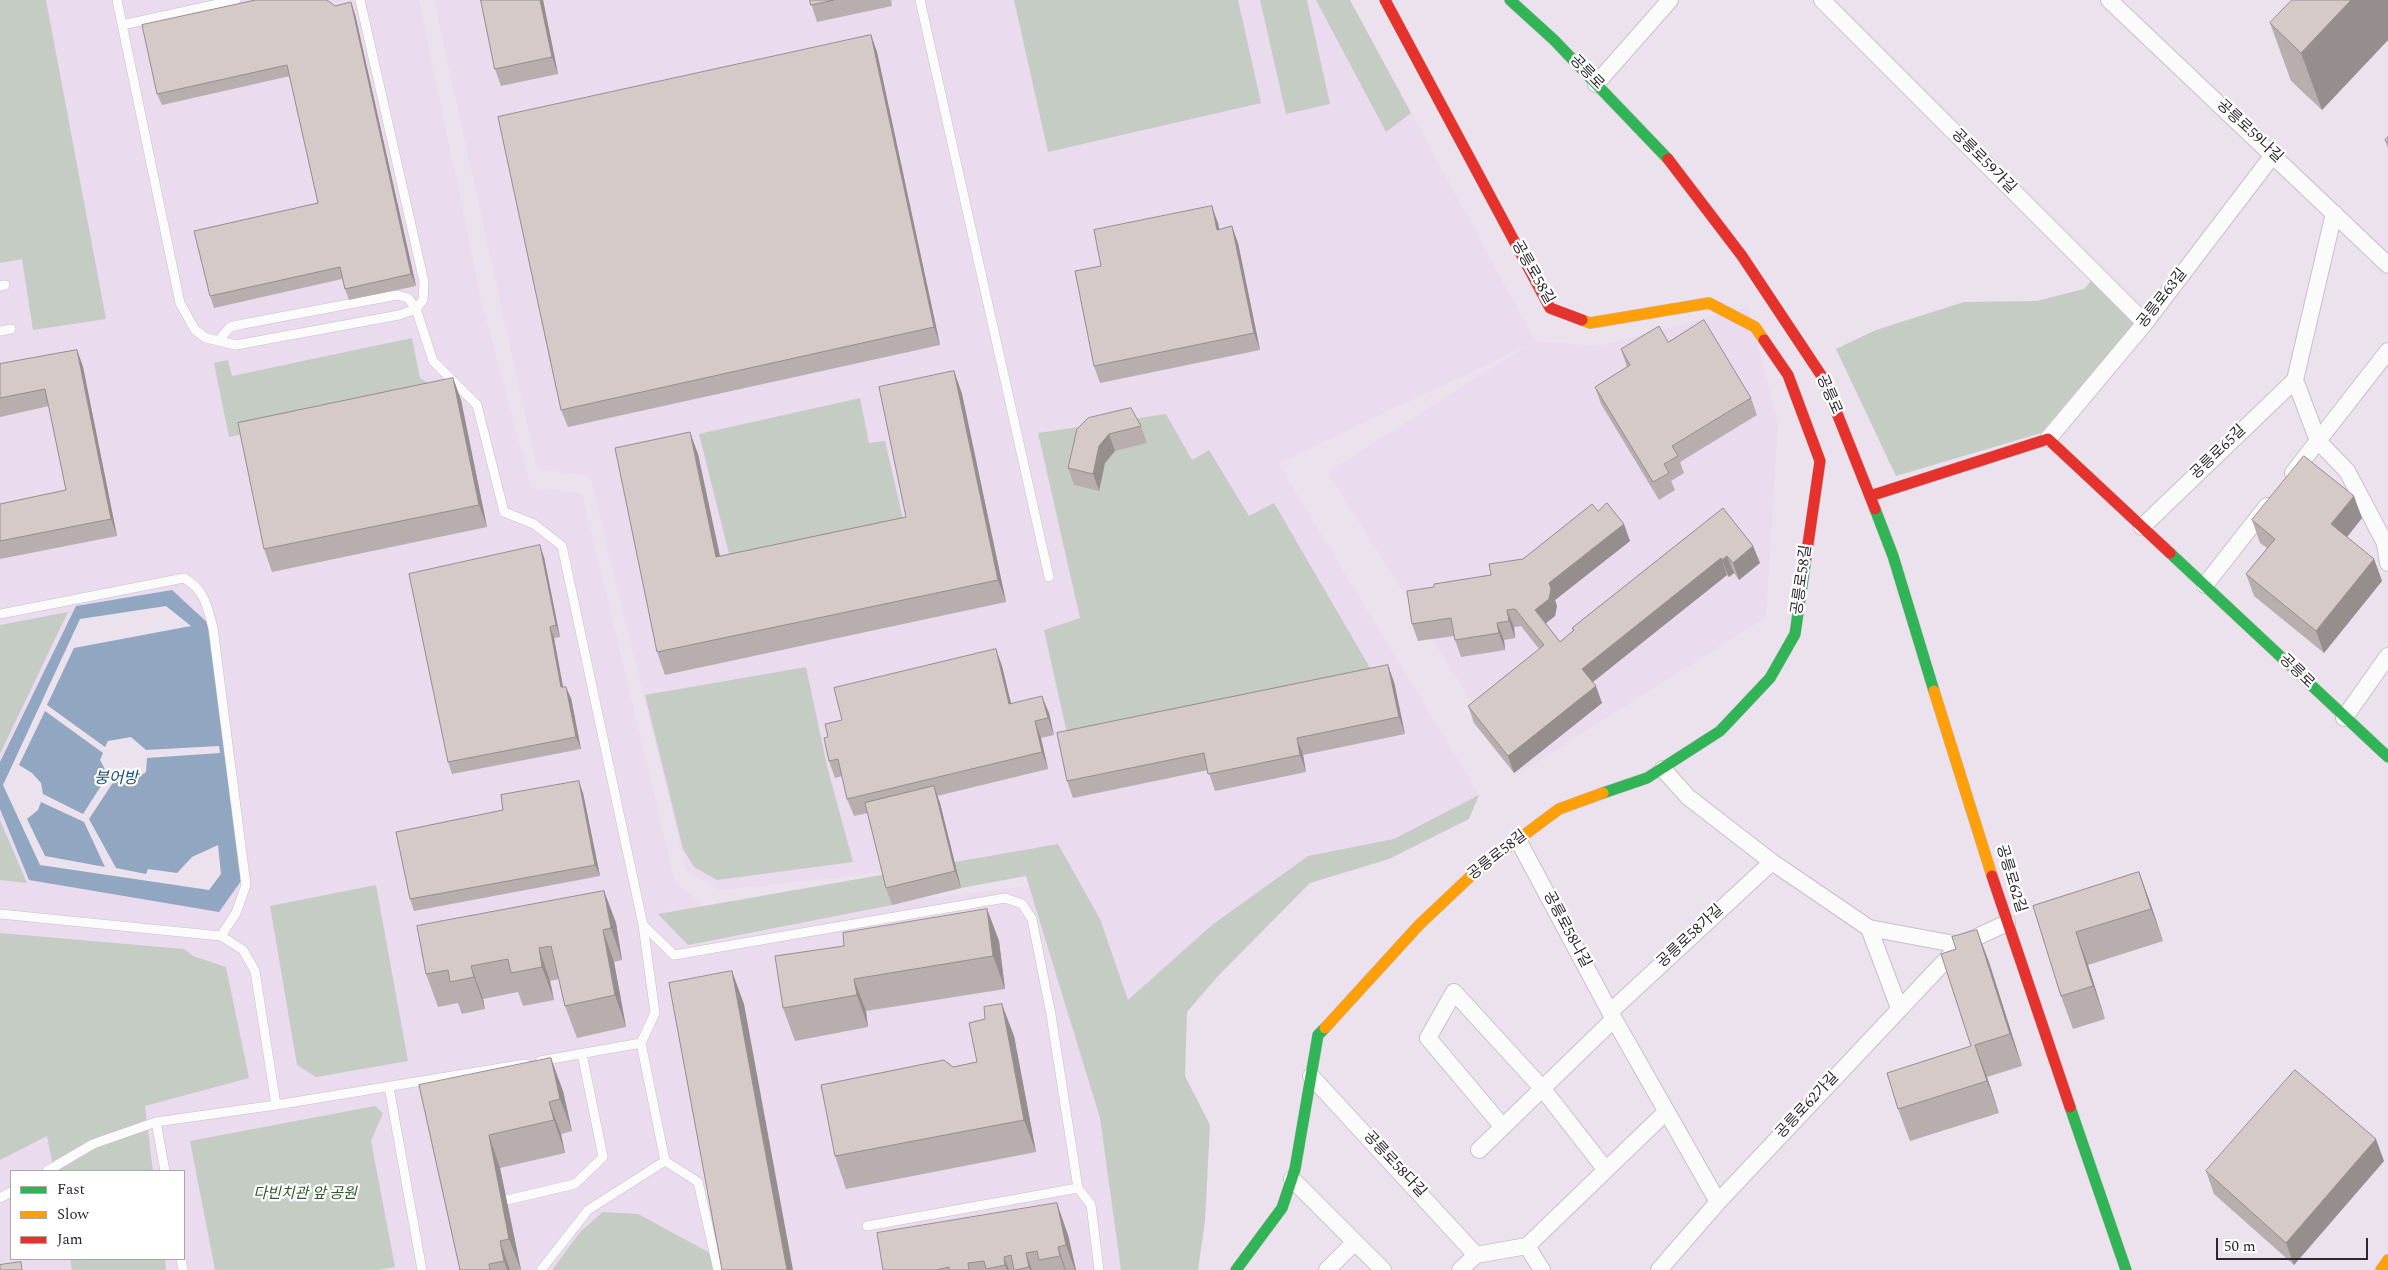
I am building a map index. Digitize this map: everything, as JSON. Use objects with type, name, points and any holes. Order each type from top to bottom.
[{"type":"street","name":"공릉로58길","points":[[1236,1270],[1282,1208],[1292,1179],[1318,1036],[1420,924],[1476,871],[1558,810],[1647,778],[1663,769],[1720,731],[1770,678],[1795,634],[1820,461],[1788,375],[1755,327],[1710,303],[1590,323],[1550,308],[1384,0]]},
{"type":"street","name":"공릉로","points":[[1510,0],[1554,40],[1662,152],[1742,256],[1822,378],[1870,496]]},
{"type":"street","points":[[1596,84],[1670,0]]},
{"type":"street","name":"공릉로59가길","points":[[1822,0],[2145,323]]},
{"type":"street","name":"공릉로59나길","points":[[2109,0],[2388,265]]},
{"type":"street","name":"공릉로63길","points":[[2048,439],[2145,323],[2273,155]]},
{"type":"street","points":[[2334,213],[2295,380],[2318,440],[2347,471],[2385,542],[2388,563]]},
{"type":"street","points":[[2205,585],[2388,351]]},
{"type":"street","name":"공릉로65길","points":[[2142,527],[2295,380]]},
{"type":"street","points":[[1870,496],[2048,439]]},
{"type":"street","name":"공릉로","points":[[2048,439],[2344,718],[2388,757]]},
{"type":"street","name":"공릉로62길","points":[[1870,496],[1893,556],[1945,729],[2007,923],[2126,1270]]},
{"type":"street","points":[[2344,718],[2388,656]]},
{"type":"street","points":[[1663,769],[1688,797],[1772,862],[1870,928],[1960,945]]},
{"type":"street","name":"공릉로58나길","points":[[1518,840],[1612,1015],[1718,1202]]},
{"type":"street","name":"공릉로58가길","points":[[1612,1015],[1772,862]]},
{"type":"street","name":"공릉로62가길","points":[[1659,1270],[1718,1202],[1960,945],[2007,923]]},
{"type":"street","points":[[1870,928],[1899,1008]]},
{"type":"street","points":[[1502,1127],[1428,1038],[1454,992],[1542,1088],[1606,1170]]},
{"type":"street","points":[[1479,1150],[1612,1015]]},
{"type":"street","name":"공릉로58다길","points":[[1311,1076],[1476,1255]]},
{"type":"street","points":[[1460,1270],[1476,1255],[1527,1246],[1666,1112]]},
{"type":"street","points":[[1292,1179],[1382,1270]]},
{"type":"street","points":[[1328,1270],[1355,1242]]},
{"type":"street","points":[[1527,1246],[1542,1270]]},
{"type":"street","points":[[2381,1270],[2388,1260]]},
{"type":"lane","points":[[117,0],[180,303],[195,330],[206,338],[218,340],[227,345],[247,344],[399,315],[416,309],[423,300],[424,282],[360,0]]},
{"type":"lane","points":[[122,25],[236,0]]},
{"type":"lane","points":[[920,0],[1048,577]]},
{"type":"lane","points":[[218,340],[230,327],[243,324],[398,295],[408,298],[416,309],[433,360],[477,405],[504,512],[534,524],[562,546],[643,925],[656,1013],[641,1043],[665,1161],[698,1182],[718,1270]]},
{"type":"lane","points":[[0,332],[11,329]]},
{"type":"lane","points":[[0,614],[184,578],[196,585],[205,598],[213,628],[246,885],[236,913],[222,936]]},
{"type":"lane","points":[[643,925],[674,955],[1005,898],[1022,904],[1032,919],[1051,1015],[1078,1188],[1091,1205],[1099,1270]]},
{"type":"lane","points":[[0,914],[222,936],[243,950],[254,971],[276,1105]]},
{"type":"lane","points":[[49,1170],[94,1144],[156,1122],[389,1087],[641,1043]]},
{"type":"lane","points":[[507,1200],[575,1184],[603,1157],[582,1054]]},
{"type":"lane","points":[[389,1087],[422,1270]]},
{"type":"lane","points":[[156,1122],[165,1170]]},
{"type":"lane","points":[[541,1270],[588,1210],[665,1161]]},
{"type":"lane","points":[[867,1226],[1078,1188]]},
{"type":"shaded area","points":[[0,0],[419,0],[481,299],[531,488],[582,493],[675,882],[723,923],[1043,884],[1163,1270],[0,1270]]},
{"type":"shaded area","points":[[434,0],[1350,0],[1535,341],[1598,346],[1748,307],[1778,423],[1766,617],[1517,774],[1328,472],[1530,344],[1278,463],[1479,795],[1442,827],[1302,875],[1109,1059],[1051,855],[720,890],[686,870],[590,476],[537,469]]},
{"type":"green space","points":[[0,0],[46,0],[106,319],[33,330],[22,259],[0,263]]},
{"type":"green space","points":[[1014,0],[1238,0],[1261,103],[1048,152]]},
{"type":"green space","points":[[1260,0],[1307,0],[1330,104],[1286,114]]},
{"type":"green space","points":[[1316,0],[1350,0],[1411,113],[1386,132]]},
{"type":"green space","points":[[2092,280],[2134,323],[2041,433],[1896,476],[1836,349],[1876,330],[1964,302],[2037,301],[2084,289]]},
{"type":"green space","points":[[412,338],[420,378],[443,392],[229,437],[214,363],[228,360],[232,376]]},
{"type":"green space","points":[[860,398],[869,443],[885,441],[903,519],[731,562],[699,434]]},
{"type":"green space","points":[[1166,414],[1192,460],[1209,450],[1249,516],[1274,503],[1373,673],[1068,738],[1044,630],[1080,618],[1038,433]]},
{"type":"green space","points":[[68,612],[0,754],[0,625]]},
{"type":"green space","points":[[806,667],[827,766],[853,862],[717,880],[694,867],[683,849],[645,695]]},
{"type":"green space","points":[[1479,795],[1469,819],[1389,859],[1310,883],[1218,976],[1187,1012],[1185,1076],[1210,1125],[1205,1221],[1198,1270],[1121,1270],[1100,1118],[1026,876],[961,888],[892,905],[688,945],[658,914],[1058,844],[1100,919],[1128,1000],[1212,925],[1308,856],[1394,839]]},
{"type":"green space","points":[[0,820],[27,883],[0,880]]},
{"type":"green space","points":[[376,885],[408,1061],[316,1077],[297,1065],[270,906]]},
{"type":"green space","points":[[0,933],[184,949],[193,956],[226,967],[249,1078],[145,1106],[153,1170],[54,1170],[47,1136],[0,1160]]},
{"type":"green space","name":"다빈치관 앞 공원","points":[[375,1106],[383,1113],[371,1141],[395,1267],[378,1270],[215,1270],[190,1141]]},
{"type":"green space","points":[[603,1212],[638,1214],[712,1254],[713,1270],[552,1270],[580,1232]]},
{"type":"green space","points":[[70,1260],[165,1260],[166,1270],[72,1270]]},
{"type":"water","name":"붕어방","points":[[172,590],[210,625],[241,881],[219,912],[29,880],[0,809],[0,762],[76,606]]},
{"type":"pier","points":[[166,606],[191,626],[74,648],[47,705],[105,747],[108,741],[131,737],[146,750],[219,746],[220,753],[147,758],[146,772],[129,783],[114,781],[89,819],[116,868],[146,874],[148,869],[177,873],[192,857],[218,845],[221,874],[209,890],[40,865],[3,785],[80,619]],"holes":[[[45,711],[103,753],[100,760],[108,775],[83,814],[43,794],[41,783],[32,773],[19,765]],[[41,802],[84,822],[105,867],[45,856],[27,819],[38,810]]]},
{"type":"building","points":[[256,0],[327,0],[335,6],[351,2],[411,274],[345,289],[340,267],[210,296],[194,231],[318,203],[287,65],[157,94],[142,25]]},
{"type":"building","points":[[481,0],[540,0],[552,57],[495,69]]},
{"type":"building","points":[[810,0],[834,0],[811,5]]},
{"type":"building","points":[[2292,0],[2351,0],[2301,53],[2270,23]]},
{"type":"building","points":[[871,35],[934,327],[561,410],[498,117]]},
{"type":"building","points":[[1212,206],[1217,230],[1232,226],[1254,333],[1094,366],[1075,271],[1101,266],[1094,230]]},
{"type":"building","points":[[1704,320],[1751,398],[1672,446],[1678,456],[1664,464],[1669,473],[1653,482],[1595,387],[1630,365],[1621,349],[1659,326],[1668,342]]},
{"type":"building","points":[[77,350],[111,519],[0,541],[0,504],[66,490],[45,389],[0,398],[0,364]]},
{"type":"building","points":[[954,371],[998,580],[657,652],[615,448],[690,432],[716,557],[906,517],[879,387]]},
{"type":"building","points":[[453,378],[479,505],[264,549],[238,423]]},
{"type":"building","points":[[1131,408],[1141,426],[1109,434],[1099,446],[1093,474],[1068,468],[1077,429],[1088,418]]},
{"type":"building","points":[[2304,456],[2354,496],[2331,524],[2374,559],[2316,631],[2246,574],[2275,539],[2252,520]]},
{"type":"building","points":[[1607,503],[1624,524],[1549,583],[1551,589],[1549,599],[1535,610],[1560,642],[1574,630],[1572,628],[1723,508],[1753,546],[1733,563],[1727,556],[1722,560],[1721,558],[1582,669],[1596,686],[1508,756],[1468,706],[1544,645],[1515,609],[1507,610],[1509,621],[1497,623],[1499,633],[1455,640],[1451,618],[1412,624],[1407,591],[1434,587],[1434,584],[1491,575],[1489,564],[1523,559],[1592,504],[1598,511]]},
{"type":"building","points":[[540,545],[556,625],[550,627],[561,687],[566,687],[576,737],[448,762],[409,574]]},
{"type":"building","points":[[996,649],[1009,704],[1042,696],[1048,718],[1035,721],[1042,752],[847,799],[838,759],[829,761],[824,738],[828,737],[825,724],[842,720],[834,688]]},
{"type":"building","points":[[1388,665],[1399,717],[1297,738],[1300,755],[1208,774],[1204,753],[1067,781],[1057,733]]},
{"type":"building","points":[[579,781],[595,865],[410,899],[396,832],[503,810],[501,795]]},
{"type":"building","points":[[934,786],[955,871],[886,888],[865,803]]},
{"type":"building","points":[[2139,872],[2151,909],[2076,932],[2093,986],[2061,996],[2033,906]]},
{"type":"building","points":[[604,891],[611,928],[603,930],[615,995],[565,1006],[551,946],[539,948],[542,967],[511,973],[508,959],[471,966],[474,977],[450,982],[448,970],[426,974],[417,926]]},
{"type":"building","points":[[987,909],[993,956],[854,979],[857,995],[783,1008],[775,956],[844,946],[843,933]]},
{"type":"building","points":[[1977,930],[2010,1034],[1975,1045],[1987,1081],[1898,1109],[1887,1073],[1971,1046],[1941,954],[1956,949],[1952,937]]},
{"type":"building","points":[[732,971],[787,1270],[722,1270],[669,983]]},
{"type":"building","points":[[1002,1004],[1024,1120],[835,1156],[821,1085],[944,1060],[953,1067],[977,1062],[969,1023],[985,1019],[984,1007]]},
{"type":"building","points":[[551,1058],[560,1099],[549,1102],[554,1120],[489,1135],[509,1239],[500,1241],[504,1261],[489,1264],[490,1270],[460,1270],[419,1085]]},
{"type":"building","points":[[2295,1070],[2376,1139],[2286,1243],[2206,1171]]},
{"type":"building","points":[[1057,1203],[1066,1245],[1058,1247],[1060,1256],[1039,1260],[1037,1251],[1026,1253],[1029,1267],[1015,1270],[1011,1255],[1004,1257],[1005,1265],[986,1269],[984,1261],[968,1263],[969,1270],[949,1270],[949,1267],[936,1270],[883,1270],[877,1233]]},
{"type":"building","points":[[21,1262],[22,1270],[0,1270],[0,1265]]},
{"type":"traffic: fast","points":[[1510,0],[1554,40],[1668,159]]},
{"type":"traffic: fast","points":[[1875,509],[1893,556],[1934,691]]},
{"type":"traffic: fast","points":[[2170,553],[2388,757]]},
{"type":"traffic: fast","points":[[1603,793],[1647,778],[1720,731],[1770,678],[1795,634],[1806,558]]},
{"type":"traffic: fast","points":[[1236,1270],[1282,1208],[1295,1169],[1318,1035],[1325,1028]]},
{"type":"traffic: fast","points":[[2070,1107],[2126,1270]]},
{"type":"traffic: slow","points":[[1582,320],[1590,323],[1709,303],[1755,327],[1764,340]]},
{"type":"traffic: slow","points":[[1934,691],[1992,876]]},
{"type":"traffic: slow","points":[[1325,1028],[1419,925],[1476,871],[1559,809],[1603,793]]},
{"type":"traffic: slow","points":[[2381,1270],[2388,1260]]},
{"type":"traffic: jam","points":[[1385,0],[1550,308],[1582,320]]},
{"type":"traffic: jam","points":[[1668,159],[1742,256],[1823,378],[1875,509]]},
{"type":"traffic: jam","points":[[1764,340],[1788,375],[1820,461],[1806,558]]},
{"type":"traffic: jam","points":[[1870,496],[2048,439],[2170,553]]},
{"type":"traffic: jam","points":[[1992,876],[2070,1107]]}]
